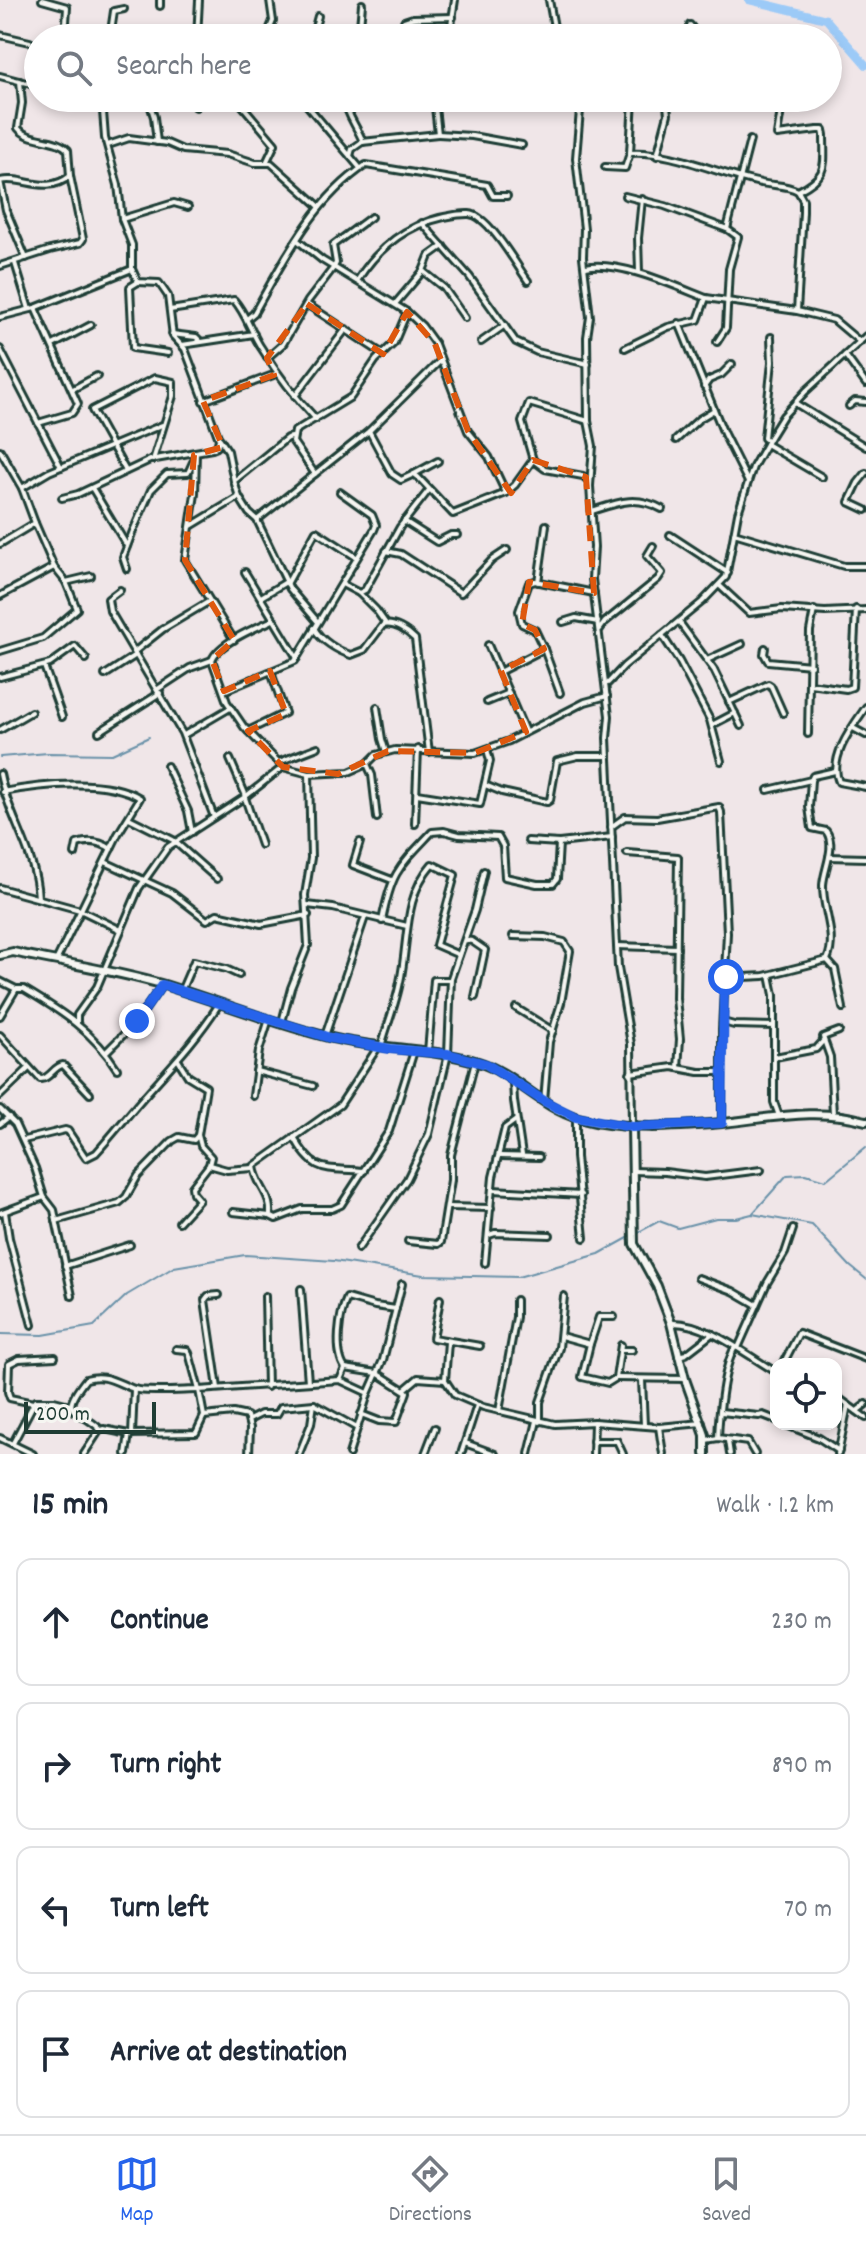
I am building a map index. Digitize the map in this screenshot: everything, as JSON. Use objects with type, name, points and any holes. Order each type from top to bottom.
[{"type":"street","points":[[42,0],[67,7]]},
{"type":"street","points":[[66,24],[67,7],[71,0]]},
{"type":"street","points":[[198,24],[199,0]]},
{"type":"street","points":[[270,0],[272,24]]},
{"type":"street","points":[[452,24],[455,0]]},
{"type":"street","points":[[549,0],[553,24]]},
{"type":"street","points":[[360,24],[362,4]]},
{"type":"street","points":[[112,24],[114,11],[124,9]]},
{"type":"street","points":[[316,24],[318,16]]},
{"type":"street","points":[[404,24],[413,18],[453,17]]},
{"type":"street","points":[[0,35],[24,41]]},
{"type":"street","points":[[0,76],[24,82]]},
{"type":"street","points":[[0,266],[83,242],[70,176],[69,154],[65,147],[20,131],[20,81]]},
{"type":"street","points":[[102,112],[122,219],[132,245],[132,269],[138,282]]},
{"type":"street","points":[[152,112],[157,142]]},
{"type":"street","points":[[248,112],[275,144],[266,163]]},
{"type":"street","points":[[313,112],[360,168]]},
{"type":"street","points":[[348,112],[363,142]]},
{"type":"street","points":[[436,112],[438,134]]},
{"type":"street","points":[[580,112],[576,158],[590,317],[587,337],[588,421],[593,446],[590,482],[594,593],[607,696],[617,946],[631,1044],[634,1244],[657,1286],[671,1323],[685,1379],[702,1423],[705,1454]]},
{"type":"street","points":[[605,167],[625,169],[630,153],[632,112]]},
{"type":"street","points":[[657,156],[668,112]]},
{"type":"street","points":[[630,153],[657,156],[798,191],[816,181],[823,173],[823,130],[777,135],[781,112]]},
{"type":"street","points":[[350,156],[352,149],[363,142],[438,134],[474,136],[522,145]]},
{"type":"street","points":[[108,145],[129,138],[171,144],[183,150],[227,154],[255,163],[271,163],[320,207]]},
{"type":"street","points":[[727,229],[750,140]]},
{"type":"street","points":[[248,318],[320,207],[360,168],[370,164],[465,180],[487,185],[495,197],[507,196]]},
{"type":"street","points":[[26,258],[6,210],[0,181],[48,185],[62,183],[70,176]]},
{"type":"street","points":[[797,311],[803,212],[803,200],[798,191]]},
{"type":"street","points":[[625,196],[727,229],[738,237],[730,263],[726,328],[717,342]]},
{"type":"street","points":[[639,273],[638,238],[642,199]]},
{"type":"street","points":[[122,219],[174,203],[188,207]]},
{"type":"street","points":[[357,281],[385,244],[422,223],[468,214],[478,217],[528,281]]},
{"type":"street","points":[[267,358],[283,344],[334,267],[333,245],[371,217]]},
{"type":"street","points":[[422,223],[469,276],[520,345],[588,364]]},
{"type":"street","points":[[297,240],[407,312],[432,338],[468,431],[489,457],[506,493]]},
{"type":"street","points":[[395,304],[423,271],[429,256],[443,246]]},
{"type":"street","points":[[15,263],[32,309],[53,345],[78,404],[72,413],[38,423]]},
{"type":"street","points":[[586,267],[639,273],[706,298],[797,311],[834,320],[860,342]]},
{"type":"street","points":[[0,317],[32,309],[132,269]]},
{"type":"street","points":[[423,271],[444,288],[465,318]]},
{"type":"street","points":[[168,353],[135,350],[132,346],[130,287],[138,282],[162,285],[168,296],[172,334],[182,345],[219,439],[228,451],[239,497],[257,520],[287,583],[317,621]]},
{"type":"street","points":[[625,348],[679,323],[698,320],[706,298]]},
{"type":"street","points":[[170,310],[230,300],[237,303],[277,374],[316,419]]},
{"type":"street","points":[[307,304],[383,354]]},
{"type":"street","points":[[315,474],[294,445],[292,437],[295,431],[351,397],[398,336],[407,312]]},
{"type":"street","points":[[679,323],[704,387],[748,482]]},
{"type":"street","points":[[53,345],[91,325]]},
{"type":"street","points":[[481,342],[505,325]]},
{"type":"street","points":[[295,396],[346,329]]},
{"type":"street","points":[[172,334],[196,337],[201,341]]},
{"type":"street","points":[[182,345],[254,334]]},
{"type":"street","points":[[606,686],[611,677],[719,586],[728,573],[734,533],[748,482],[767,442],[795,403],[866,336]]},
{"type":"street","points":[[771,337],[772,362],[764,438],[822,477]]},
{"type":"street","points":[[0,349],[61,467]]},
{"type":"street","points":[[845,355],[866,384]]},
{"type":"street","points":[[257,520],[369,431],[440,361]]},
{"type":"street","points":[[704,387],[732,364]]},
{"type":"street","points":[[203,401],[277,374]]},
{"type":"street","points":[[73,389],[97,376]]},
{"type":"street","points":[[126,471],[92,410],[155,378],[173,382],[173,396],[153,460]]},
{"type":"street","points":[[849,406],[855,401],[866,402]]},
{"type":"street","points":[[588,421],[529,403],[522,422],[533,460],[545,469],[583,476],[590,482]]},
{"type":"street","points":[[795,403],[866,447]]},
{"type":"street","points":[[676,440],[714,410]]},
{"type":"street","points":[[22,488],[61,467],[163,424]]},
{"type":"street","points":[[369,431],[392,474],[401,480],[438,461]]},
{"type":"street","points":[[234,481],[292,437]]},
{"type":"street","points":[[62,498],[153,460],[195,455],[217,447],[219,439]]},
{"type":"street","points":[[0,450],[22,488],[54,567],[66,582],[77,609],[43,638],[1,649]]},
{"type":"street","points":[[195,455],[195,494],[185,560],[234,640]]},
{"type":"street","points":[[127,569],[123,557],[157,482],[167,474],[188,473],[195,455]]},
{"type":"street","points":[[414,474],[453,514],[506,493],[533,460]]},
{"type":"street","points":[[866,473],[849,502],[866,510]]},
{"type":"street","points":[[92,488],[127,546]]},
{"type":"street","points":[[359,593],[368,587],[404,521],[429,490]]},
{"type":"street","points":[[224,691],[292,664],[341,584],[376,522],[372,515],[340,492]]},
{"type":"street","points":[[191,526],[239,497]]},
{"type":"street","points":[[592,511],[634,500],[646,501],[662,509]]},
{"type":"street","points":[[404,521],[437,542],[457,535]]},
{"type":"street","points":[[0,544],[35,523]]},
{"type":"street","points":[[538,582],[546,525]]},
{"type":"street","points":[[260,597],[287,583],[316,531],[356,557]]},
{"type":"street","points":[[734,533],[836,564],[866,566]]},
{"type":"street","points":[[670,535],[728,573]]},
{"type":"street","points":[[600,629],[662,573],[647,556],[653,546]]},
{"type":"street","points":[[386,551],[401,554],[461,593],[492,560],[507,550]]},
{"type":"street","points":[[0,596],[54,567]]},
{"type":"street","points":[[245,572],[297,658]]},
{"type":"street","points":[[66,582],[91,576]]},
{"type":"street","points":[[560,693],[535,630],[522,624],[519,611],[529,583],[594,593]]},
{"type":"street","points":[[341,584],[359,593],[386,624],[406,629],[416,641],[429,752]]},
{"type":"street","points":[[719,586],[749,613],[782,609],[866,610]]},
{"type":"street","points":[[120,590],[109,597],[108,604],[184,736],[214,817]]},
{"type":"street","points":[[105,675],[163,629],[209,602]]},
{"type":"street","points":[[810,684],[852,688],[856,609]]},
{"type":"street","points":[[808,734],[810,631],[814,610]]},
{"type":"street","points":[[563,622],[576,618],[598,622]]},
{"type":"street","points":[[273,620],[214,653],[212,660],[230,708],[248,731],[281,765],[309,774],[338,774],[367,764],[376,755],[386,752],[418,749],[475,753],[526,732],[585,702],[607,696]]},
{"type":"street","points":[[679,622],[707,660],[741,726]]},
{"type":"street","points":[[313,631],[339,650],[355,655],[364,650],[386,624]]},
{"type":"street","points":[[662,635],[712,725],[721,761]]},
{"type":"street","points":[[707,660],[742,644]]},
{"type":"street","points":[[488,645],[526,732]]},
{"type":"street","points":[[0,677],[44,666],[75,646],[86,659]]},
{"type":"street","points":[[765,648],[764,656],[768,661],[811,665]]},
{"type":"street","points":[[501,671],[544,649]]},
{"type":"street","points":[[99,732],[190,668],[212,660]]},
{"type":"street","points":[[44,666],[62,717]]},
{"type":"street","points":[[248,731],[285,713],[271,672]]},
{"type":"street","points":[[605,673],[611,677]]},
{"type":"street","points":[[729,702],[768,684],[783,713]]},
{"type":"street","points":[[487,702],[509,693]]},
{"type":"street","points":[[377,707],[386,752]]},
{"type":"street","points":[[866,707],[840,748],[835,771],[839,782],[866,787]]},
{"type":"street","points":[[184,736],[230,708]]},
{"type":"street","points":[[0,730],[31,712]]},
{"type":"street","points":[[712,725],[735,713]]},
{"type":"street","points":[[853,728],[866,735]]},
{"type":"street","points":[[77,1023],[77,1015],[97,987],[133,899],[175,842],[245,797],[281,765],[318,747]]},
{"type":"street","points":[[415,824],[418,749]]},
{"type":"street","points":[[417,794],[478,805],[482,802],[490,761],[487,749]]},
{"type":"street","points":[[485,785],[547,802],[550,800],[557,761],[578,756],[608,756]]},
{"type":"street","points":[[230,759],[261,845]]},
{"type":"street","points":[[367,764],[372,775],[377,818]]},
{"type":"street","points":[[167,766],[188,811],[192,832]]},
{"type":"street","points":[[827,960],[831,941],[823,888],[829,834],[812,828],[809,807],[813,776],[835,771]]},
{"type":"street","points":[[0,774],[2,794],[34,866],[38,898]]},
{"type":"street","points":[[282,1023],[291,988],[308,945],[305,895],[311,858],[309,774]]},
{"type":"street","points":[[768,790],[811,780]]},
{"type":"street","points":[[2,794],[51,785],[116,790],[140,798],[111,849],[56,961]]},
{"type":"street","points":[[611,827],[625,817],[657,818],[719,807],[724,840],[727,933],[722,1123]]},
{"type":"street","points":[[129,818],[175,842],[217,879]]},
{"type":"street","points":[[382,921],[392,880],[400,866],[432,832],[498,837],[503,846],[507,878],[537,884],[553,884],[557,879],[559,843]]},
{"type":"street","points":[[528,841],[559,843],[612,837]]},
{"type":"street","points":[[360,842],[353,865],[392,880]]},
{"type":"street","points":[[75,854],[79,843],[100,843],[111,849]]},
{"type":"street","points":[[627,853],[678,857],[678,1068]]},
{"type":"street","points":[[828,857],[866,858]]},
{"type":"street","points":[[105,862],[184,901],[205,920],[217,914],[261,924],[308,915]]},
{"type":"street","points":[[253,1168],[347,1098],[380,1047],[401,979],[407,926],[416,887],[434,864],[452,872],[455,878],[436,945],[459,955]]},
{"type":"street","points":[[358,1249],[414,1168],[429,1134],[448,1054],[450,980],[465,940],[484,871]]},
{"type":"street","points":[[0,888],[80,910],[121,930]]},
{"type":"street","points":[[307,905],[333,908],[407,926]]},
{"type":"street","points":[[325,1037],[365,917]]},
{"type":"street","points":[[513,936],[545,937],[568,945],[568,969],[549,1042],[544,1101]]},
{"type":"street","points":[[465,940],[485,950],[475,997]]},
{"type":"street","points":[[617,946],[677,948]]},
{"type":"street","points":[[0,955],[13,952],[162,985],[325,1037],[448,1054],[486,1064],[544,1101],[576,1117],[632,1127],[833,1114],[866,1121]]},
{"type":"street","points":[[724,978],[770,975],[827,960]]},
{"type":"street","points":[[827,960],[835,969],[843,1008]]},
{"type":"street","points":[[181,991],[194,961],[239,975]]},
{"type":"street","points":[[770,975],[774,995],[774,1102],[779,1116]]},
{"type":"street","points":[[428,1052],[434,980],[450,980]]},
{"type":"street","points":[[0,981],[16,989],[24,989],[77,1023],[106,1052],[117,1069]]},
{"type":"street","points":[[106,1052],[137,1021],[162,985]]},
{"type":"street","points":[[0,1016],[16,989]]},
{"type":"street","points":[[24,1140],[65,1130],[81,1153],[89,1158],[178,1060],[219,1004]]},
{"type":"street","points":[[516,1008],[553,1031]]},
{"type":"street","points":[[66,1016],[77,1015]]},
{"type":"street","points":[[253,1096],[259,1051],[269,1019]]},
{"type":"street","points":[[723,1022],[774,1026]]},
{"type":"street","points":[[833,1114],[830,1057],[824,1040],[825,1034],[839,1031]]},
{"type":"street","points":[[0,1035],[43,1080],[63,1065],[90,1094]]},
{"type":"street","points":[[775,1057],[816,1049],[824,1040]]},
{"type":"street","points":[[233,1212],[281,1219],[302,1209],[337,1208],[389,1131],[414,1051]]},
{"type":"street","points":[[178,1060],[188,1076],[206,1087],[198,1135],[201,1146],[211,1157],[209,1165],[192,1187],[198,1202],[179,1222]]},
{"type":"street","points":[[408,1241],[441,1242],[451,1180],[451,1155],[475,1061]]},
{"type":"street","points":[[0,1096],[29,1068]]},
{"type":"street","points":[[630,1073],[678,1068],[721,1072]]},
{"type":"street","points":[[256,1071],[313,1086]]},
{"type":"street","points":[[513,1081],[522,1155]]},
{"type":"street","points":[[0,1109],[24,1140],[44,1197],[52,1206],[72,1296]]},
{"type":"street","points":[[0,1124],[9,1117]]},
{"type":"street","points":[[576,1117],[576,1157],[584,1238]]},
{"type":"street","points":[[485,1263],[494,1171],[505,1128],[516,1120]]},
{"type":"street","points":[[56,1221],[119,1203],[138,1176],[172,1141],[179,1137],[194,1140],[198,1135]]},
{"type":"street","points":[[294,1137],[311,1162],[332,1171],[364,1171]]},
{"type":"street","points":[[500,1156],[539,1157]]},
{"type":"street","points":[[209,1165],[227,1170],[253,1168]]},
{"type":"street","points":[[253,1168],[269,1197],[270,1216]]},
{"type":"street","points":[[631,1171],[705,1177],[761,1170]]},
{"type":"street","points":[[493,1190],[581,1195]]},
{"type":"street","points":[[32,1325],[2,1213],[44,1197]]},
{"type":"street","points":[[447,1207],[491,1208]]},
{"type":"street","points":[[718,1438],[730,1356],[785,1253],[793,1229]]},
{"type":"street","points":[[489,1235],[550,1235]]},
{"type":"street","points":[[65,1266],[130,1245]]},
{"type":"street","points":[[698,1278],[733,1291],[757,1305]]},
{"type":"street","points":[[349,1454],[377,1373],[402,1284]]},
{"type":"street","points":[[301,1289],[307,1382]]},
{"type":"street","points":[[218,1388],[205,1300],[208,1296],[219,1295]]},
{"type":"street","points":[[265,1296],[267,1387]]},
{"type":"street","points":[[529,1454],[560,1336],[564,1296]]},
{"type":"street","points":[[361,1414],[379,1421],[396,1422],[407,1397],[405,1389],[377,1373],[345,1368],[341,1362],[340,1346],[344,1306],[347,1298],[396,1309]]},
{"type":"street","points":[[440,1299],[432,1337],[480,1346]]},
{"type":"street","points":[[499,1411],[516,1317],[516,1300]]},
{"type":"street","points":[[614,1317],[599,1317],[582,1377],[608,1383],[616,1378],[685,1379]]},
{"type":"street","points":[[671,1323],[712,1334],[770,1368]]},
{"type":"street","points":[[786,1358],[799,1333],[866,1359]]},
{"type":"street","points":[[678,1356],[686,1354],[712,1334]]},
{"type":"street","points":[[560,1336],[590,1344]]},
{"type":"street","points":[[448,1342],[445,1380],[455,1395],[477,1405],[537,1421],[573,1424],[594,1422],[659,1427],[702,1423]]},
{"type":"street","points":[[616,1378],[621,1347],[632,1350]]},
{"type":"street","points":[[55,1357],[13,1361],[7,1370],[8,1392],[13,1400],[33,1403],[49,1400],[68,1404],[74,1413],[101,1430],[131,1434],[193,1434],[198,1431],[204,1416],[199,1390],[189,1353],[176,1349]]},
{"type":"street","points":[[340,1380],[345,1368]]},
{"type":"street","points":[[68,1404],[82,1383],[91,1377],[111,1379],[134,1389],[199,1390],[340,1380],[368,1393]]},
{"type":"street","points":[[405,1389],[418,1378],[445,1380]]},
{"type":"street","points":[[642,1380],[644,1425]]},
{"type":"street","points":[[126,1454],[131,1434],[134,1389]]},
{"type":"street","points":[[0,1394],[8,1392]]},
{"type":"street","points":[[842,1402],[866,1418]]},
{"type":"street","points":[[13,1443],[33,1403]]},
{"type":"street","points":[[249,1420],[261,1414],[277,1414],[281,1407],[314,1404],[357,1428]]},
{"type":"street","points":[[299,1454],[311,1424],[314,1404]]},
{"type":"street","points":[[857,1411],[866,1404]]},
{"type":"street","points":[[461,1454],[477,1405]]},
{"type":"street","points":[[799,1430],[819,1438],[839,1452],[849,1408]]},
{"type":"street","points":[[720,1412],[770,1418]]},
{"type":"street","points":[[204,1416],[233,1413],[247,1416],[249,1454]]},
{"type":"street","points":[[593,1454],[594,1422]]},
{"type":"street","points":[[659,1427],[663,1454]]},
{"type":"street","points":[[425,1454],[435,1428]]},
{"type":"street","points":[[84,1454],[101,1430]]},
{"type":"street","points":[[0,1438],[33,1454]]},
{"type":"street","points":[[705,1441],[718,1438],[750,1442],[755,1454]]},
{"type":"street","points":[[728,1439],[730,1454]]},
{"type":"street","points":[[593,1441],[617,1441],[623,1454]]},
{"type":"street","points":[[465,1443],[495,1454]]},
{"type":"highlighted area","points":[[307,304],[383,354],[407,312],[435,344],[468,431],[511,493],[533,460],[586,477],[594,593],[529,582],[522,624],[535,630],[544,649],[501,671],[526,732],[475,753],[388,751],[338,774],[283,767],[248,731],[286,714],[270,671],[224,691],[212,660],[234,640],[185,560],[194,455],[223,447],[203,401],[274,375],[267,358]]},
{"type":"waterway","points":[[749,0],[826,19],[830,24]]},
{"type":"waterway","points":[[842,37],[866,65]]},
{"type":"waterway","points":[[0,757],[48,753],[112,754],[149,737]]},
{"type":"waterway","points":[[753,1213],[787,1175],[806,1174],[826,1180],[866,1147]]},
{"type":"waterway","points":[[0,1334],[43,1335],[94,1326],[127,1295],[174,1267],[245,1255],[334,1261],[423,1275],[518,1277],[599,1254],[659,1221],[678,1228],[716,1218],[752,1214],[812,1225],[866,1279]]},
{"type":"route","points":[[137,1021],[162,985],[330,1038],[390,1049],[448,1054],[486,1064],[544,1101],[576,1117],[632,1127],[722,1123],[721,1041],[726,977]]}]
